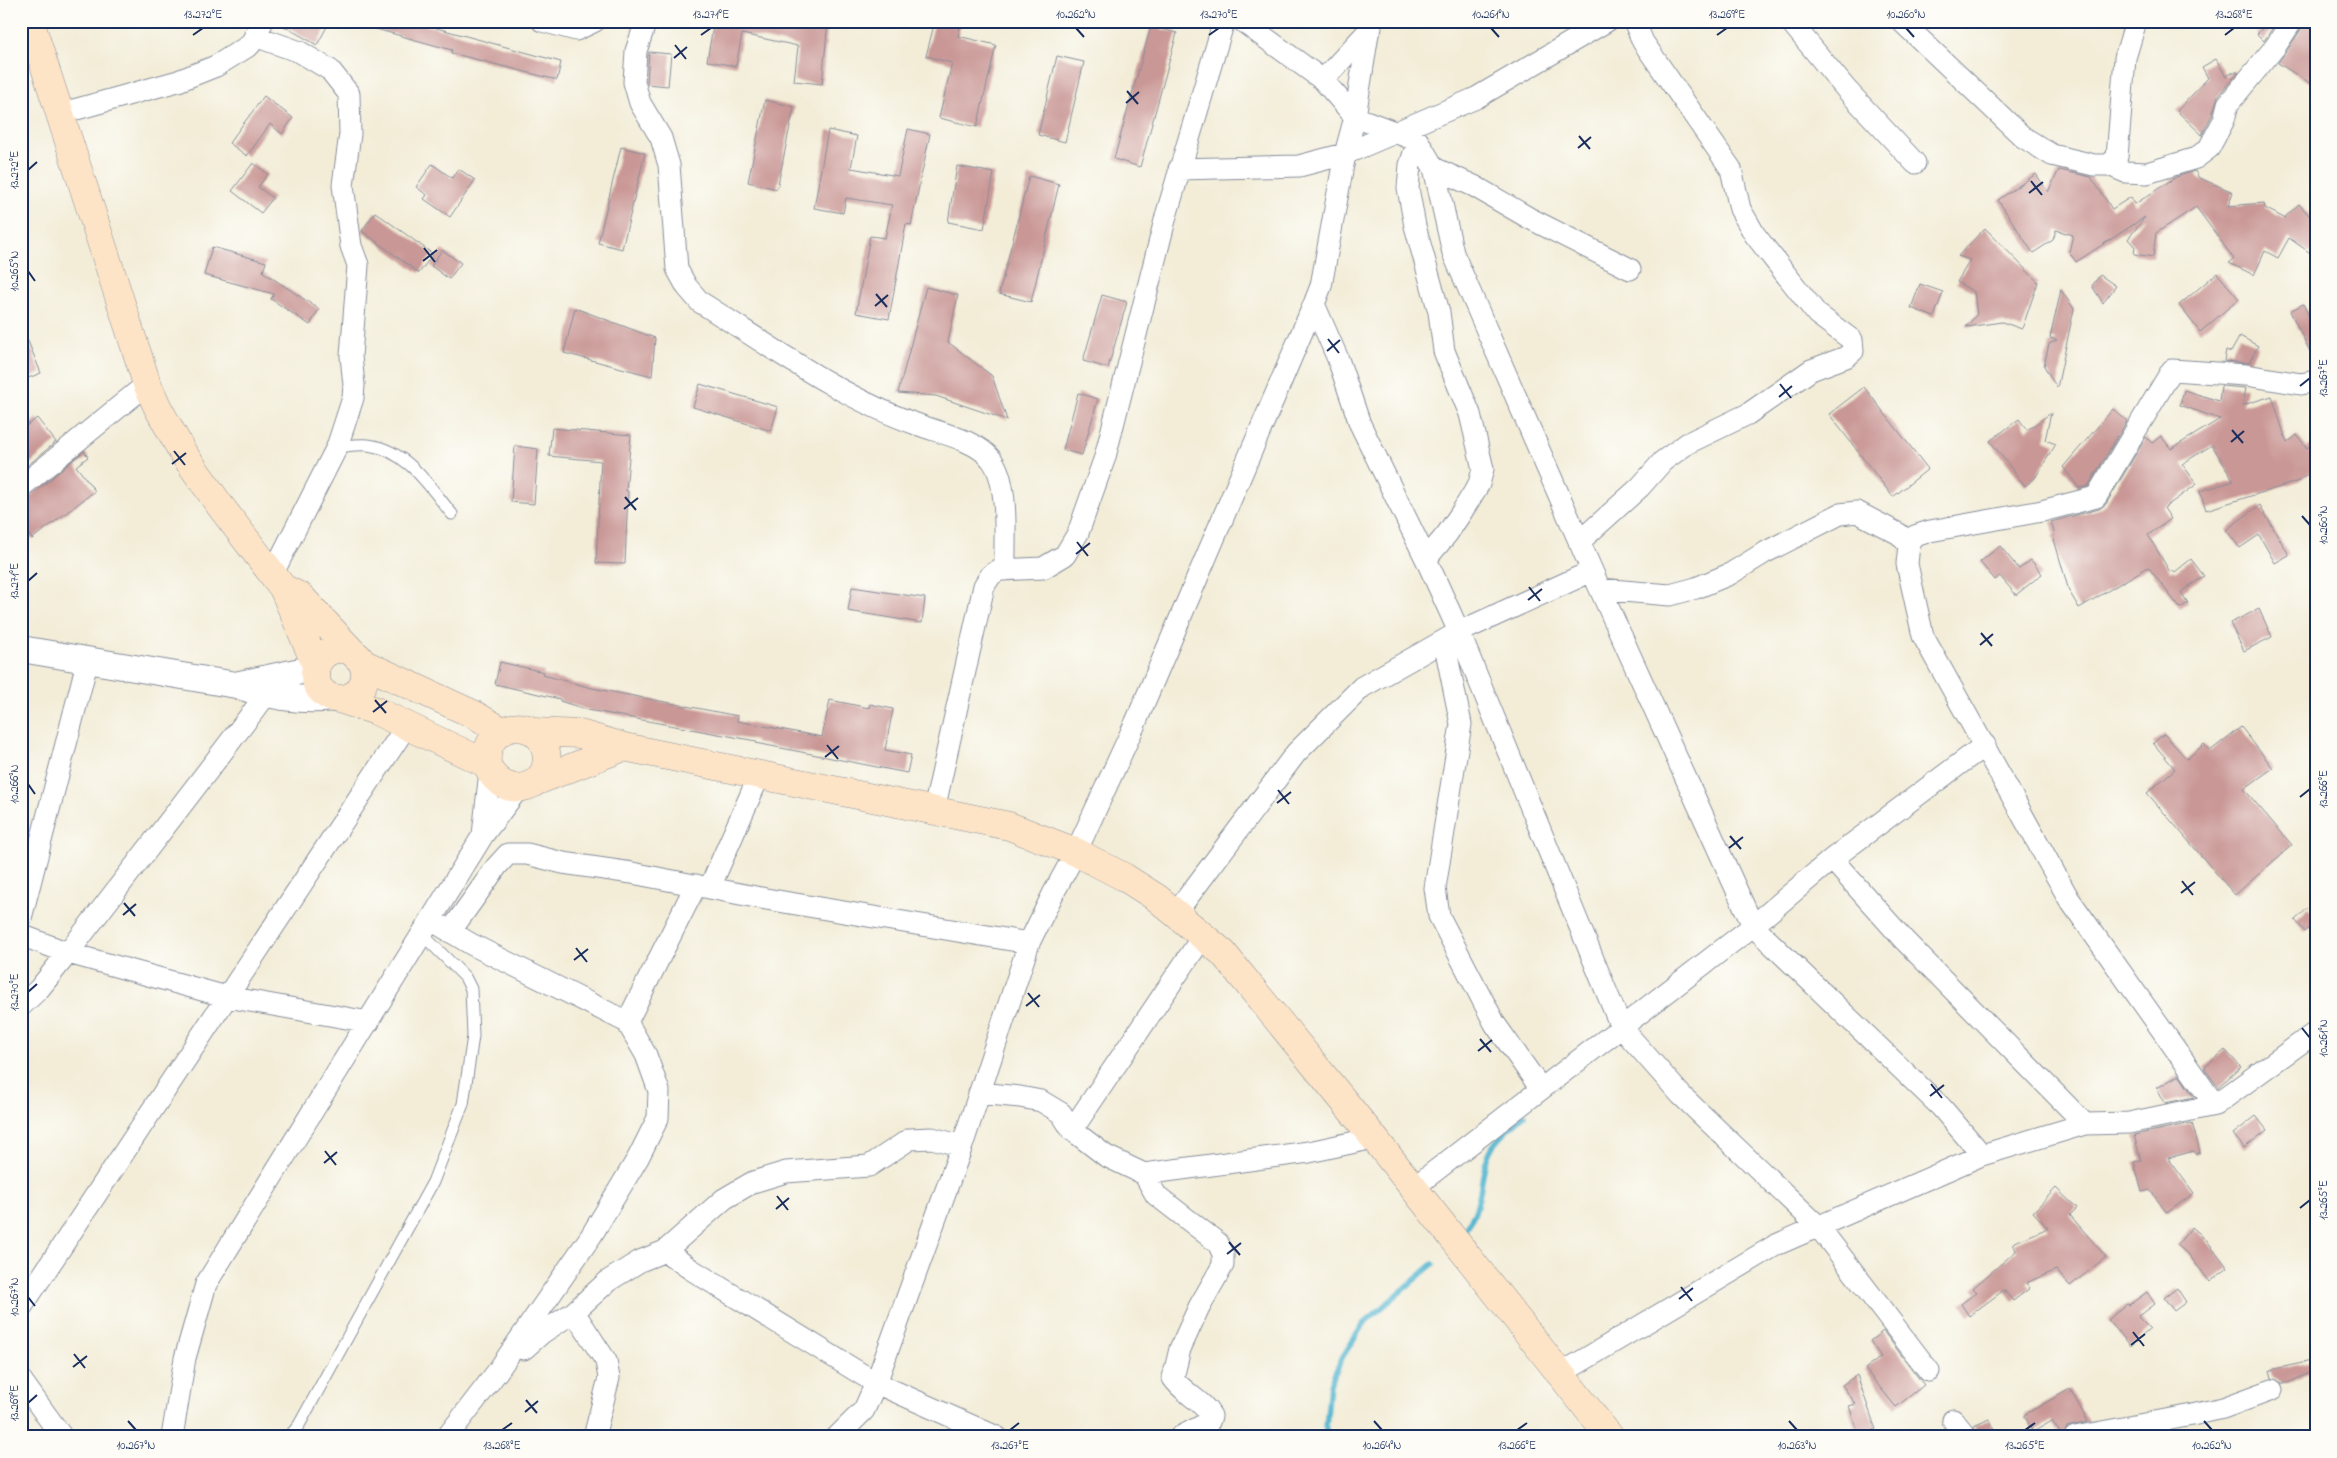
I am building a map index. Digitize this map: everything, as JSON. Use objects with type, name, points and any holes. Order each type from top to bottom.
[{"type":"main road","points":[[30,21],[147,384],[183,453],[221,507],[278,580],[316,666],[316,681],[322,692],[336,699],[376,711],[407,725],[488,768]]},
{"type":"main road","points":[[278,580],[301,597],[360,660],[364,680],[360,688],[355,694],[336,699]]},
{"type":"main road","points":[[316,666],[324,655],[335,650],[347,650],[360,660],[475,715],[502,731]]},
{"type":"main road","points":[[624,748],[528,785],[506,786],[496,780],[488,768],[486,756],[491,741],[502,731],[518,727],[534,732],[580,734],[624,748],[1009,826],[1076,852],[1124,877],[1175,914],[1223,953],[1374,1138],[1610,1437]]},
{"type":"main road","points":[[528,785],[547,765],[545,746],[534,732]]},
{"type":"street","points":[[542,21],[576,30],[588,23]]},
{"type":"street","points":[[646,21],[636,51],[634,82],[640,103],[661,138],[666,156],[677,268],[687,287],[700,302],[848,394],[886,414],[968,442],[990,458],[999,475],[1003,501],[1005,570]]},
{"type":"street","points":[[934,810],[984,586],[991,575],[999,570],[1043,568],[1066,555],[1078,532],[1105,457],[1178,169],[1224,21]]},
{"type":"street","points":[[1242,21],[1323,80],[1356,117],[1418,141],[1434,168],[1453,253],[1579,542],[1753,926],[1941,1107],[1982,1155]]},
{"type":"street","points":[[1178,169],[1299,166],[1345,154],[1476,98],[1607,21]]},
{"type":"street","points":[[1579,542],[1640,487],[1663,461],[1688,443],[1748,414],[1811,370],[1846,357],[1853,351],[1852,340],[1817,314],[1755,235],[1740,209],[1731,169],[1643,42],[1634,21]]},
{"type":"street","points":[[1790,21],[1846,88],[1915,163]]},
{"type":"street","points":[[1902,21],[2023,137],[2052,155],[2094,165],[2109,165],[2125,172],[2147,173],[2196,158],[2209,148],[2224,120],[2228,104],[2275,47],[2292,21]]},
{"type":"street","points":[[2109,165],[2117,156],[2125,58],[2136,21]]},
{"type":"street","points":[[1323,80],[1372,25]]},
{"type":"street","points":[[836,1437],[864,1410],[876,1383],[962,1146],[1029,944],[1076,852],[1139,715],[1314,304],[1320,286],[1345,154],[1356,117],[1372,25]]},
{"type":"street","points":[[59,114],[178,81],[216,66],[250,45],[259,29],[330,70],[349,94],[350,134],[343,185],[351,246],[358,264],[351,356],[354,385],[353,398],[337,447],[278,580]]},
{"type":"street","points":[[1418,141],[1410,165],[1408,188],[1415,226],[1439,312],[1444,351],[1470,414],[1483,469],[1479,484],[1463,510],[1447,534],[1426,559]]},
{"type":"street","points":[[1434,168],[1474,186],[1528,218],[1630,269]]},
{"type":"street","points":[[1314,304],[1338,359],[1360,424],[1426,559],[1452,636],[1621,1027],[1681,1096],[1818,1226],[1929,1371]]},
{"type":"street","points":[[2215,1106],[2069,899],[1985,745],[1922,636],[1907,564],[1909,545],[1915,536],[1930,531],[2042,511],[2096,497],[2172,370],[2246,375],[2301,384],[2316,381]]},
{"type":"street","points":[[21,487],[147,384]]},
{"type":"street","points":[[1175,914],[1296,753],[1362,687],[1452,636],[1596,580],[1670,595],[1696,588],[1730,574],[1840,514],[1857,512],[1899,534],[1909,545]]},
{"type":"street","points":[[1452,636],[1461,724],[1435,888],[1439,916],[1495,1024],[1541,1089]]},
{"type":"street","points":[[21,650],[236,685],[266,695],[314,700],[336,699]]},
{"type":"street","points":[[21,918],[88,660]]},
{"type":"street","points":[[236,685],[316,666]]},
{"type":"street","points":[[21,1006],[39,989],[68,953],[266,695]]},
{"type":"street","points":[[21,1308],[407,725]]},
{"type":"street","points":[[1413,1188],[1753,926],[1832,859],[1985,745]]},
{"type":"street","points":[[483,835],[488,768]]},
{"type":"street","points":[[627,1022],[703,886],[759,776]]},
{"type":"street","points":[[172,1437],[185,1358],[206,1284],[483,835],[528,785]]},
{"type":"street","points":[[450,932],[496,866],[508,854],[527,854],[563,863],[1029,944]]},
{"type":"street","points":[[1832,859],[1904,940],[2085,1124]]},
{"type":"street","points":[[427,927],[450,932],[627,1022],[646,1055],[659,1091],[658,1118],[638,1158],[591,1236],[498,1372],[447,1437]]},
{"type":"street","points":[[21,935],[68,953],[227,997],[369,1022]]},
{"type":"street","points":[[1072,1130],[1203,936]]},
{"type":"street","points":[[1560,1374],[1776,1245],[1818,1226],[1982,1155],[2085,1124],[2129,1123],[2215,1106],[2316,1032]]},
{"type":"street","points":[[979,1093],[1020,1096],[1041,1101],[1060,1113],[1072,1130],[1106,1156],[1144,1174],[1309,1152],[1374,1138]]},
{"type":"street","points":[[498,1372],[542,1333],[574,1312],[608,1281],[640,1261],[664,1251],[724,1199],[753,1182],[786,1172],[869,1166],[910,1139],[932,1138],[962,1146]]},
{"type":"street","points":[[1144,1174],[1156,1195],[1218,1243],[1223,1254],[1223,1266],[1199,1307],[1180,1349],[1173,1378],[1177,1384],[1207,1408],[1211,1416],[1208,1422],[1180,1437]]},
{"type":"street","points":[[664,1251],[876,1383],[997,1437]]},
{"type":"street","points":[[574,1312],[606,1361],[609,1378],[594,1437]]},
{"type":"street","points":[[21,1380],[62,1437]]},
{"type":"street","points":[[2075,1437],[2223,1408],[2272,1390]]},
{"type":"street","points":[[1953,1420],[1967,1437]]},
{"type":"lane","points":[[337,447],[368,445],[392,452],[416,469],[452,514]]},
{"type":"lane","points":[[289,1437],[313,1400],[433,1182],[463,1104],[473,1036],[471,989],[465,977],[427,927]]},
{"type":"building","points":[[275,21],[330,21],[317,45]]},
{"type":"building","points":[[366,21],[411,21],[561,62],[557,80],[451,53],[452,50],[365,26]]},
{"type":"building","points":[[714,21],[828,21],[822,84],[794,81],[798,46],[742,34],[736,66],[707,61]]},
{"type":"building","points":[[935,21],[962,21],[958,36],[996,45],[977,127],[939,118],[952,63],[926,56]]},
{"type":"building","points":[[2269,21],[2277,21],[2264,41],[2257,34]]},
{"type":"building","points":[[2304,21],[2316,21],[2316,87],[2278,63],[2302,28]]},
{"type":"building","points":[[1151,26],[1177,33],[1140,167],[1114,159]]},
{"type":"building","points":[[649,52],[671,54],[668,86],[647,84]]},
{"type":"building","points":[[1057,56],[1084,62],[1065,142],[1038,135]]},
{"type":"building","points":[[2216,59],[2226,77],[2233,72],[2238,72],[2218,96],[2212,115],[2202,135],[2177,111],[2208,78],[2202,67]]},
{"type":"building","points":[[264,96],[293,118],[282,134],[270,124],[247,156],[229,143]]},
{"type":"building","points":[[765,100],[794,107],[777,189],[748,182]]},
{"type":"building","points":[[908,129],[930,134],[911,225],[906,224],[889,319],[856,313],[870,236],[885,238],[892,205],[846,198],[843,213],[814,208],[828,130],[857,136],[851,168],[898,176]]},
{"type":"building","points":[[621,147],[645,153],[622,249],[598,243]]},
{"type":"building","points":[[253,163],[268,174],[258,187],[273,198],[261,213],[232,191]]},
{"type":"building","points":[[432,164],[452,178],[459,169],[475,180],[450,217],[424,199],[427,195],[416,187]]},
{"type":"building","points":[[957,166],[994,173],[984,229],[948,222]]},
{"type":"building","points":[[2059,170],[2091,177],[2112,209],[2131,197],[2135,204],[2176,177],[2195,171],[2199,178],[2233,192],[2228,206],[2264,203],[2265,208],[2284,218],[2299,204],[2316,223],[2316,257],[2289,238],[2278,258],[2265,251],[2254,275],[2229,263],[2234,259],[2196,207],[2156,233],[2153,257],[2134,254],[2135,247],[2128,239],[2145,217],[2076,262],[2069,252],[2073,235],[2056,230],[2053,240],[2033,253],[1998,200],[2036,174],[2048,192]]},
{"type":"building","points":[[1029,176],[1059,184],[1031,302],[999,294]]},
{"type":"building","points":[[375,212],[433,254],[419,273],[362,231]]},
{"type":"building","points":[[1985,228],[2038,282],[2022,329],[2002,322],[1966,327],[1977,314],[1974,292],[1957,282],[1970,260],[1958,256]]},
{"type":"building","points":[[212,247],[266,262],[263,272],[319,309],[310,325],[271,299],[274,294],[204,275]]},
{"type":"building","points":[[442,250],[461,263],[449,279],[431,266]]},
{"type":"building","points":[[2217,273],[2239,299],[2200,332],[2179,305]]},
{"type":"building","points":[[2100,275],[2116,286],[2103,303],[2092,286]]},
{"type":"building","points":[[1920,284],[1943,292],[1934,317],[1911,308]]},
{"type":"building","points":[[926,287],[958,295],[948,342],[992,376],[1007,420],[936,396],[898,393]]},
{"type":"building","points":[[2061,290],[2074,309],[2057,388],[2044,366],[2049,344],[2057,340],[2050,338]]},
{"type":"building","points":[[1102,295],[1127,302],[1108,368],[1083,361]]},
{"type":"building","points":[[2303,304],[2316,330],[2316,364],[2290,311]]},
{"type":"building","points":[[575,308],[655,338],[652,376],[564,353]]},
{"type":"building","points":[[21,324],[41,373],[21,381]]},
{"type":"building","points":[[2240,336],[2258,346],[2249,363],[2224,361],[2226,350],[2231,352]]},
{"type":"building","points":[[700,384],[778,407],[771,431],[693,407]]},
{"type":"building","points":[[2221,386],[2246,388],[2243,405],[2272,396],[2287,443],[2297,435],[2307,448],[2316,441],[2316,468],[2299,481],[2206,510],[2200,491],[2234,481],[2212,445],[2182,464],[2197,484],[2164,508],[2171,519],[2148,535],[2170,572],[2173,570],[2175,572],[2191,559],[2204,576],[2181,592],[2188,603],[2180,608],[2148,567],[2079,608],[2069,591],[2053,536],[2055,535],[2051,522],[2099,509],[2106,504],[2146,437],[2152,443],[2161,436],[2171,449],[2220,419],[2180,405],[2184,390],[2219,401]]},
{"type":"building","points":[[1864,387],[1928,469],[1893,497],[1829,414]]},
{"type":"building","points":[[1078,393],[1098,399],[1082,455],[1063,450]]},
{"type":"building","points":[[2113,409],[2127,421],[2088,486],[2079,488],[2063,467]]},
{"type":"building","points":[[2051,413],[2045,440],[2056,444],[2035,478],[2025,486],[1990,441],[2019,419],[2027,430]]},
{"type":"building","points":[[37,418],[56,442],[21,471],[21,430]]},
{"type":"building","points":[[552,428],[631,435],[626,491],[628,491],[625,564],[596,563],[601,461],[549,456]]},
{"type":"building","points":[[515,446],[538,449],[534,504],[511,502]]},
{"type":"building","points":[[84,451],[88,457],[76,466],[95,491],[32,539],[21,525],[21,499],[29,497]]},
{"type":"building","points":[[2260,505],[2289,555],[2275,563],[2259,535],[2240,548],[2226,530]]},
{"type":"building","points":[[2000,546],[2019,569],[2031,560],[2042,574],[2016,595],[2000,576],[1995,580],[1980,562]]},
{"type":"building","points":[[852,587],[925,598],[922,623],[848,611]]},
{"type":"building","points":[[2259,609],[2272,637],[2244,651],[2230,623]]},
{"type":"building","points":[[500,662],[544,672],[543,675],[592,688],[738,716],[737,721],[822,737],[830,700],[869,708],[870,704],[893,709],[885,750],[911,755],[907,773],[756,743],[756,741],[588,710],[560,701],[560,699],[495,684]]},
{"type":"building","points":[[2241,727],[2273,768],[2244,789],[2292,845],[2235,895],[2147,793],[2175,769],[2153,743],[2164,734],[2187,759],[2204,744],[2210,751]]},
{"type":"building","points":[[2308,908],[2316,917],[2316,922],[2305,932],[2295,920]]},
{"type":"building","points":[[2225,1050],[2241,1067],[2218,1087],[2204,1068]]},
{"type":"building","points":[[2179,1075],[2194,1097],[2165,1103],[2157,1088]]},
{"type":"building","points":[[2256,1116],[2267,1130],[2244,1148],[2233,1134]]},
{"type":"building","points":[[2192,1123],[2200,1152],[2196,1154],[2194,1151],[2168,1158],[2194,1193],[2167,1213],[2150,1190],[2142,1192],[2134,1162],[2141,1160],[2134,1135]]},
{"type":"building","points":[[2056,1188],[2077,1208],[2070,1215],[2106,1257],[2070,1286],[2056,1270],[2026,1283],[2030,1288],[2013,1301],[2004,1290],[1969,1316],[1961,1304],[1977,1292],[1973,1288],[2016,1251],[2013,1243],[2048,1228],[2033,1212]]},
{"type":"building","points":[[2192,1227],[2205,1238],[2228,1268],[2210,1282],[2189,1255],[2177,1245]]},
{"type":"building","points":[[2177,1288],[2186,1302],[2174,1311],[2164,1298]]},
{"type":"building","points":[[2147,1292],[2155,1304],[2138,1317],[2150,1329],[2131,1346],[2108,1320],[2127,1304],[2129,1305]]},
{"type":"building","points":[[1883,1331],[1924,1385],[1896,1407],[1865,1369],[1881,1357],[1870,1341]]},
{"type":"building","points":[[2316,1360],[2316,1370],[2288,1383],[2282,1383],[2272,1378],[2270,1370]]},
{"type":"building","points":[[1857,1375],[1876,1430],[1859,1436],[1849,1406],[1856,1404],[1842,1385]]},
{"type":"building","points":[[2070,1389],[2088,1422],[2067,1427],[2063,1437],[2052,1421],[2033,1432],[2024,1415]]},
{"type":"building","points":[[1989,1419],[1997,1437],[1979,1437],[1974,1426]]},
{"type":"waterway","points":[[1464,1236],[1476,1209],[1485,1166],[1491,1149],[1502,1135],[1524,1115]]},
{"type":"waterway","points":[[1325,1437],[1330,1384],[1343,1356],[1364,1323],[1433,1264]]}]
